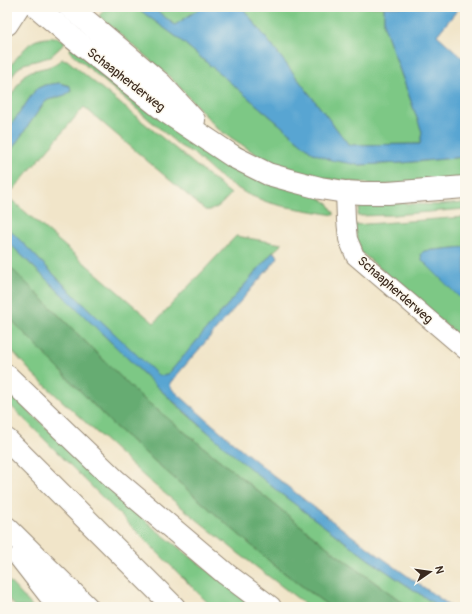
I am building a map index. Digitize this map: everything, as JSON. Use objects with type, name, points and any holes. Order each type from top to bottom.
[{"type":"main road","points":[[7,24],[18,7]]},
{"type":"main road","name":"Schaapherderweg","points":[[36,7],[165,111],[234,157],[268,174],[320,188],[363,194],[465,187]]},
{"type":"main road","name":"Schaapherderweg","points":[[70,7],[161,84],[220,148]]},
{"type":"main road","points":[[7,376],[115,480],[221,570],[270,607]]},
{"type":"main road","points":[[7,440],[174,607]]},
{"type":"main road","points":[[7,528],[87,607]]},
{"type":"main road","points":[[7,540],[59,607]]},
{"type":"street","name":"Schaapherderweg","points":[[346,192],[348,239],[355,256],[465,350]]},
{"type":"green space","points":[[106,7],[137,7],[178,38],[313,153],[359,165],[402,163],[465,157],[465,179],[379,185],[305,176],[268,162],[218,129],[172,79],[99,16]]},
{"type":"green space","points":[[152,7],[202,7],[175,25]]},
{"type":"green space","points":[[242,7],[384,7],[384,26],[422,132],[420,144],[349,145]]},
{"type":"green space","points":[[56,37],[65,41],[63,45],[50,57],[24,64],[16,70],[7,85],[8,69],[25,48],[37,40]]},
{"type":"green space","points":[[72,47],[328,203],[334,215],[267,202],[247,194],[224,180],[193,153],[180,146],[69,51]]},
{"type":"green space","points":[[62,59],[67,60],[231,194],[216,208],[205,210],[84,107],[13,190],[7,185],[7,156],[44,103],[48,100],[65,95],[71,91],[70,86],[59,83],[45,85],[36,89],[7,131],[7,102],[24,75],[31,71],[48,67]]},
{"type":"green space","points":[[7,193],[9,195],[8,197],[154,323],[236,236],[282,244],[272,253],[170,372],[164,376],[157,375],[77,298],[7,227]]},
{"type":"green space","points":[[369,202],[437,205],[465,203],[465,209],[393,215],[357,216],[360,206]]},
{"type":"green space","points":[[465,217],[465,247],[424,251],[422,260],[465,303],[465,342],[361,252],[353,225]]},
{"type":"green space","points":[[7,241],[183,411],[280,493],[368,559],[439,607],[409,607],[337,555],[140,396],[7,264]]},
{"type":"green space","points":[[7,264],[140,396],[337,555],[409,607],[330,607],[275,566],[112,424],[7,315]]},
{"type":"green space","points":[[7,315],[112,424],[275,566],[330,607],[309,607],[238,553],[147,479],[33,374],[7,345]]},
{"type":"green space","points":[[7,390],[118,496],[155,529],[255,607],[212,607],[7,402]]},
{"type":"green space","points":[[7,579],[33,607],[16,607],[7,597]]},
{"type":"water","points":[[137,7],[152,7],[175,25],[202,7],[242,7],[349,145],[420,144],[422,132],[384,26],[384,7],[460,7],[437,35],[465,60],[465,157],[402,163],[359,165],[331,160],[313,153],[178,38]]},
{"type":"water","points":[[59,83],[70,86],[71,91],[65,95],[48,100],[44,103],[7,156],[7,131],[36,89],[45,85]]},
{"type":"water","points":[[7,227],[77,298],[158,375],[164,376],[170,372],[272,253],[275,253],[278,256],[277,259],[170,383],[171,388],[238,447],[273,475],[379,556],[452,607],[439,607],[368,559],[280,493],[235,456],[155,385],[7,241]]},
{"type":"water","points":[[465,247],[465,303],[422,260],[421,254],[424,251]]}]
